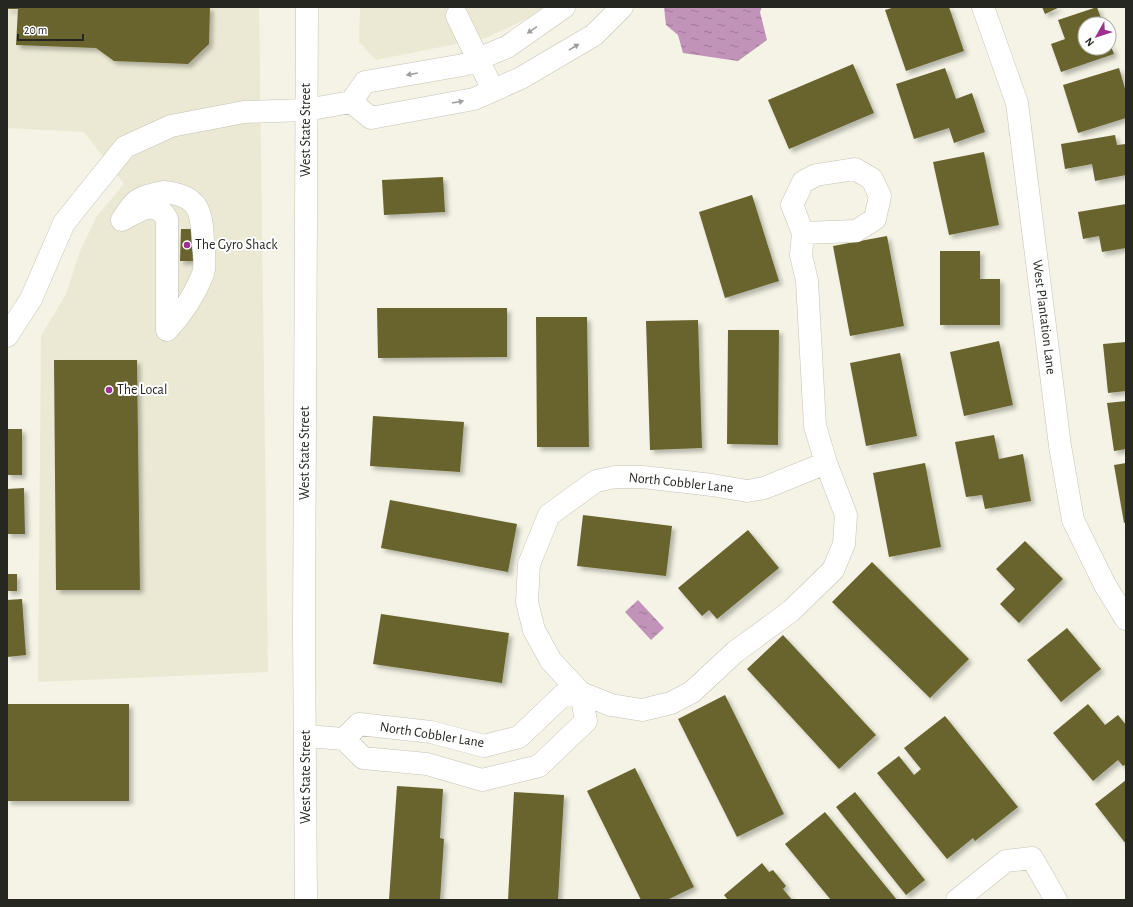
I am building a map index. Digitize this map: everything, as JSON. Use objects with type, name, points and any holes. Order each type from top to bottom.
[{"type":"street","name":"West State Street","points":[[306,900],[306,736],[304,633],[307,7]]},
{"type":"street","points":[[7,336],[31,299],[64,223],[125,147],[171,126],[244,112],[306,110],[351,102],[365,82],[463,65],[507,48],[564,7]]},
{"type":"street","points":[[351,102],[371,118],[474,99],[522,78],[594,35],[622,7]]},
{"type":"street","name":"West Plantation Lane","points":[[983,7],[1017,103],[1060,446],[1073,520],[1105,585],[1126,619]]},
{"type":"street","points":[[457,16],[493,90]]},
{"type":"street","points":[[164,192],[178,193],[190,198],[198,208],[202,220],[204,267],[203,274],[180,316],[167,330],[167,219],[163,212],[158,208],[149,208],[136,211],[122,220],[132,203],[144,196],[164,192]]},
{"type":"street","name":"North Cobbler Lane","points":[[803,233],[801,255],[807,282],[815,426],[826,463],[846,515],[844,544],[833,570],[791,611],[735,652],[692,692],[671,702],[642,710],[611,705],[581,693],[551,661],[534,630],[527,602],[529,564],[549,515],[596,481],[615,477],[643,477],[712,485],[747,491],[764,488],[826,463]]},
{"type":"street","points":[[306,736],[344,739],[363,758],[427,764],[482,780],[539,766],[586,721],[581,693]]},
{"type":"street","name":"North Cobbler Lane","points":[[344,739],[358,724],[431,732],[484,746],[519,737],[563,695],[581,693]]},
{"type":"street","points":[[957,900],[1006,861],[1032,858],[1056,900]]},
{"type":"shaded area","points":[[7,7],[259,7],[268,672],[38,682],[41,336],[66,294],[80,251],[97,216],[124,184],[84,132],[7,128]]},
{"type":"shaded area","points":[[360,7],[548,7],[545,10],[486,38],[376,60],[359,42]]},
{"type":"water","points":[[664,7],[762,7],[760,12],[767,40],[738,61],[683,53],[678,35],[666,25]]},
{"type":"water","points":[[638,600],[664,628],[651,640],[625,612]]},
{"type":"building","points":[[7,7],[210,7],[209,44],[188,64],[114,61],[96,48],[16,45],[18,9],[7,9]]},
{"type":"building","points":[[895,7],[949,7],[964,51],[906,71],[885,10]]},
{"type":"building","points":[[1042,7],[1060,7],[1045,14]]},
{"type":"building","points":[[1097,7],[1100,16],[1077,16],[1077,56],[1108,56],[1061,72],[1051,44],[1065,39],[1058,20]]},
{"type":"building","points":[[853,64],[874,113],[789,149],[768,100]]},
{"type":"building","points":[[945,68],[956,99],[972,93],[985,132],[954,143],[949,128],[914,139],[896,84]]},
{"type":"building","points":[[1119,68],[1126,92],[1126,118],[1078,133],[1063,85]]},
{"type":"building","points":[[1115,135],[1117,145],[1126,144],[1126,175],[1095,181],[1092,164],[1065,169],[1061,144]]},
{"type":"building","points":[[984,152],[999,225],[949,235],[933,162]]},
{"type":"building","points":[[443,177],[445,212],[384,215],[382,180]]},
{"type":"building","points":[[752,195],[779,281],[725,298],[699,212]]},
{"type":"building","points":[[1126,204],[1126,248],[1102,252],[1099,236],[1083,239],[1078,212]]},
{"type":"building","name":"The Gyro Shack","points":[[181,229],[193,229],[193,261],[180,261]]},
{"type":"building","points":[[887,236],[904,326],[850,336],[833,246]]},
{"type":"building","points":[[940,251],[980,251],[980,279],[1000,279],[1000,325],[940,325]]},
{"type":"building","points":[[377,308],[507,308],[507,357],[378,358]]},
{"type":"building","points":[[536,317],[587,317],[589,447],[537,447]]},
{"type":"building","points":[[698,320],[702,448],[650,450],[646,321]]},
{"type":"building","points":[[728,330],[779,330],[778,445],[727,444]]},
{"type":"building","points":[[999,341],[1013,405],[964,416],[950,352]]},
{"type":"building","points":[[1126,342],[1126,391],[1108,393],[1103,344]]},
{"type":"building","points":[[900,353],[917,436],[866,446],[850,363]]},
{"type":"building","points":[[54,360],[137,360],[140,590],[56,590]]},
{"type":"building","points":[[1126,401],[1126,449],[1114,451],[1107,403]]},
{"type":"building","points":[[373,416],[464,422],[460,472],[370,466]]},
{"type":"building","points":[[7,429],[22,429],[22,475],[7,475]]},
{"type":"building","points":[[994,435],[999,459],[1023,454],[1031,501],[985,509],[982,495],[966,497],[955,442]]},
{"type":"building","points":[[925,463],[941,547],[889,557],[873,473]]},
{"type":"building","points":[[1126,463],[1126,522],[1124,523],[1114,465]]},
{"type":"building","points":[[24,488],[25,534],[7,534],[7,489]]},
{"type":"building","points":[[390,500],[517,524],[508,572],[381,548]]},
{"type":"building","points":[[583,515],[672,526],[666,576],[577,566]]},
{"type":"building","points":[[748,530],[779,568],[717,619],[709,610],[702,616],[678,588]]},
{"type":"building","points":[[1025,541],[1063,579],[1019,623],[1000,604],[1015,589],[996,569]]},
{"type":"building","points":[[872,562],[969,659],[930,698],[832,602]]},
{"type":"building","points":[[7,574],[17,574],[17,591],[7,591]]},
{"type":"building","points":[[22,599],[26,655],[7,657],[7,600]]},
{"type":"building","points":[[381,614],[509,633],[502,683],[373,664]]},
{"type":"building","points":[[1067,628],[1101,669],[1061,702],[1027,660]]},
{"type":"building","points":[[783,635],[876,735],[839,769],[747,669]]},
{"type":"building","points":[[725,695],[784,814],[737,837],[678,719]]},
{"type":"building","points":[[7,704],[129,704],[129,801],[7,801]]},
{"type":"building","points":[[1088,704],[1105,725],[1118,715],[1126,725],[1126,764],[1123,766],[1118,760],[1093,781],[1053,733]]},
{"type":"building","points":[[945,716],[1018,807],[975,841],[973,838],[947,859],[877,773],[899,756],[914,775],[921,769],[904,748]]},
{"type":"building","points":[[635,768],[694,887],[667,900],[641,900],[587,791]]},
{"type":"building","points":[[1126,780],[1126,844],[1095,804]]},
{"type":"building","points":[[397,786],[443,789],[440,838],[444,839],[440,900],[389,900]]},
{"type":"building","points":[[514,792],[564,795],[558,900],[508,900]]},
{"type":"building","points":[[855,792],[925,880],[906,895],[836,807]]},
{"type":"building","points":[[825,812],[897,900],[831,900],[785,844]]},
{"type":"building","points":[[762,863],[769,872],[773,870],[786,886],[783,889],[792,900],[728,900],[724,895]]},
{"type":"place","name":"The Gyro Shack","points":[[187,245]]},
{"type":"place","name":"The Local","points":[[109,390]]}]
